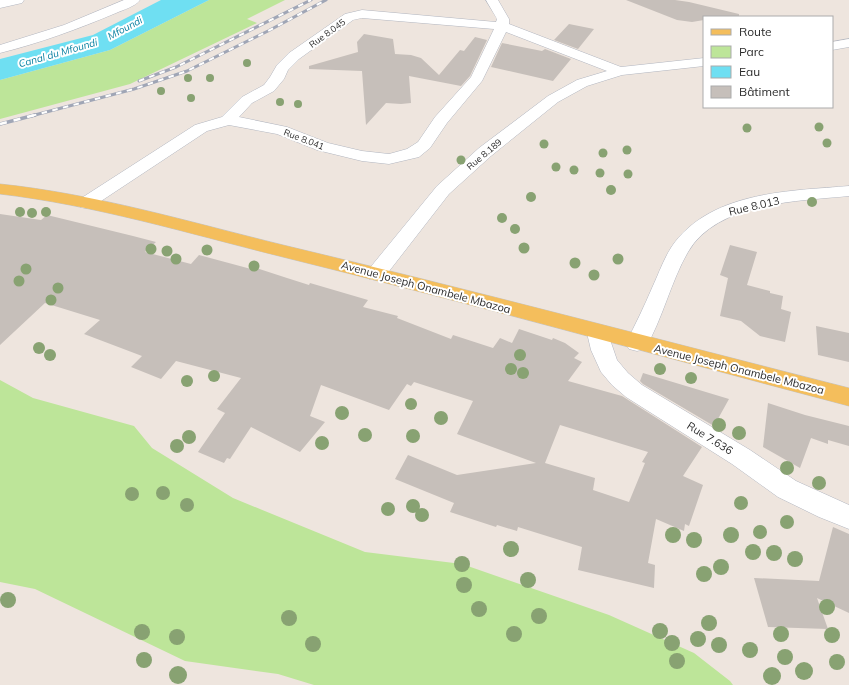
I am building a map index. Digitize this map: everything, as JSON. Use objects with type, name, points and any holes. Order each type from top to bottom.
[{"type":"main road","name":"Avenue Joseph Onambele Mbazoa","points":[[0,189],[44,194],[86,203],[376,274],[598,333],[849,397]]},
{"type":"street","points":[[0,4],[18,0]]},
{"type":"street","points":[[0,49],[34,40],[94,19],[134,0]]},
{"type":"street","points":[[492,0],[503,19],[502,26]]},
{"type":"street","name":"Rue 8.045","points":[[228,120],[247,100],[269,88],[277,79],[282,68],[294,56],[349,17],[362,14],[502,26]]},
{"type":"street","name":"Rue 8.189","points":[[502,26],[537,38],[620,71]]},
{"type":"street","name":"Rue 8.041","points":[[86,203],[201,128],[228,120],[281,130],[323,147],[362,156],[389,159],[413,153],[424,145],[442,120],[477,78],[502,26]]},
{"type":"street","points":[[833,46],[849,43]]},
{"type":"street","name":"Rue 8.189","points":[[376,274],[443,190],[484,152],[553,99],[582,83],[620,71],[703,62]]},
{"type":"street","name":"Rue 8.013","points":[[638,343],[677,255],[691,235],[703,226],[721,214],[740,207],[775,200],[849,191]]},
{"type":"street","name":"Rue 7.636","points":[[598,333],[599,347],[611,368],[622,382],[634,391],[741,457],[787,489],[828,509],[849,517]]},
{"type":"green space","points":[[209,0],[285,0],[247,19],[257,23],[130,84],[0,119],[0,80],[110,50]]},
{"type":"green space","points":[[0,380],[33,398],[134,426],[152,448],[233,498],[365,552],[462,564],[609,615],[694,653],[733,685],[314,685],[278,674],[185,661],[35,589],[0,582]]},
{"type":"water","points":[[161,0],[209,0],[110,50],[0,80],[0,59],[93,35]]},
{"type":"building","points":[[626,0],[675,0],[739,14],[739,16],[703,16],[703,20],[692,22],[677,20]]},
{"type":"building","points":[[569,24],[594,29],[578,49],[554,40]]},
{"type":"building","points":[[364,34],[393,39],[395,54],[411,55],[421,58],[439,75],[460,50],[464,51],[475,37],[487,40],[470,76],[461,86],[409,76],[411,103],[386,103],[366,125],[362,71],[309,69],[309,66],[358,52],[357,42]]},
{"type":"building","points":[[502,43],[542,51],[545,49],[571,59],[553,81],[491,67]]},
{"type":"building","points":[[0,214],[41,220],[47,215],[156,242],[145,252],[191,264],[199,255],[251,269],[253,267],[309,285],[310,283],[368,300],[363,307],[398,316],[397,318],[451,339],[453,335],[493,348],[500,338],[512,343],[519,329],[552,340],[553,338],[565,343],[579,353],[574,358],[582,362],[568,381],[622,396],[702,447],[683,476],[703,485],[689,526],[685,524],[684,531],[656,519],[648,563],[655,565],[654,588],[578,570],[582,547],[518,527],[517,531],[497,525],[496,527],[450,512],[454,503],[395,479],[408,455],[457,475],[536,463],[457,434],[473,401],[414,382],[411,386],[407,384],[389,410],[321,385],[310,416],[325,422],[300,452],[251,427],[230,459],[227,458],[224,463],[198,452],[225,413],[217,409],[241,378],[176,361],[161,379],[131,367],[142,356],[84,334],[100,320],[45,303],[0,345]],"holes":[[[560,425],[648,452],[642,462],[645,463],[629,502],[593,490],[595,478],[545,463]]]},
{"type":"building","points":[[730,245],[757,252],[747,285],[783,296],[781,309],[791,312],[785,342],[760,336],[741,321],[720,316],[728,278],[720,275]]},
{"type":"building","points":[[816,326],[849,333],[849,362],[818,355]]},
{"type":"building","points":[[643,373],[729,399],[714,426],[643,384],[640,381]]},
{"type":"building","points":[[768,403],[805,415],[849,426],[849,446],[828,440],[828,444],[811,438],[800,468],[763,447]]},
{"type":"building","points":[[833,527],[849,534],[849,613],[817,598],[828,629],[768,627],[754,578],[819,581]]},
{"type":"railway","points":[[139,81],[176,67],[311,0]]},
{"type":"railway","points":[[31,116],[134,89],[187,71],[268,31],[326,0]]},
{"type":"railway","points":[[0,124],[35,115]]},
{"type":"water label","name":"Mfoundi","points":[[125,28]]},
{"type":"water label","name":"Canal du Mfoundi","points":[[58,53]]}]
